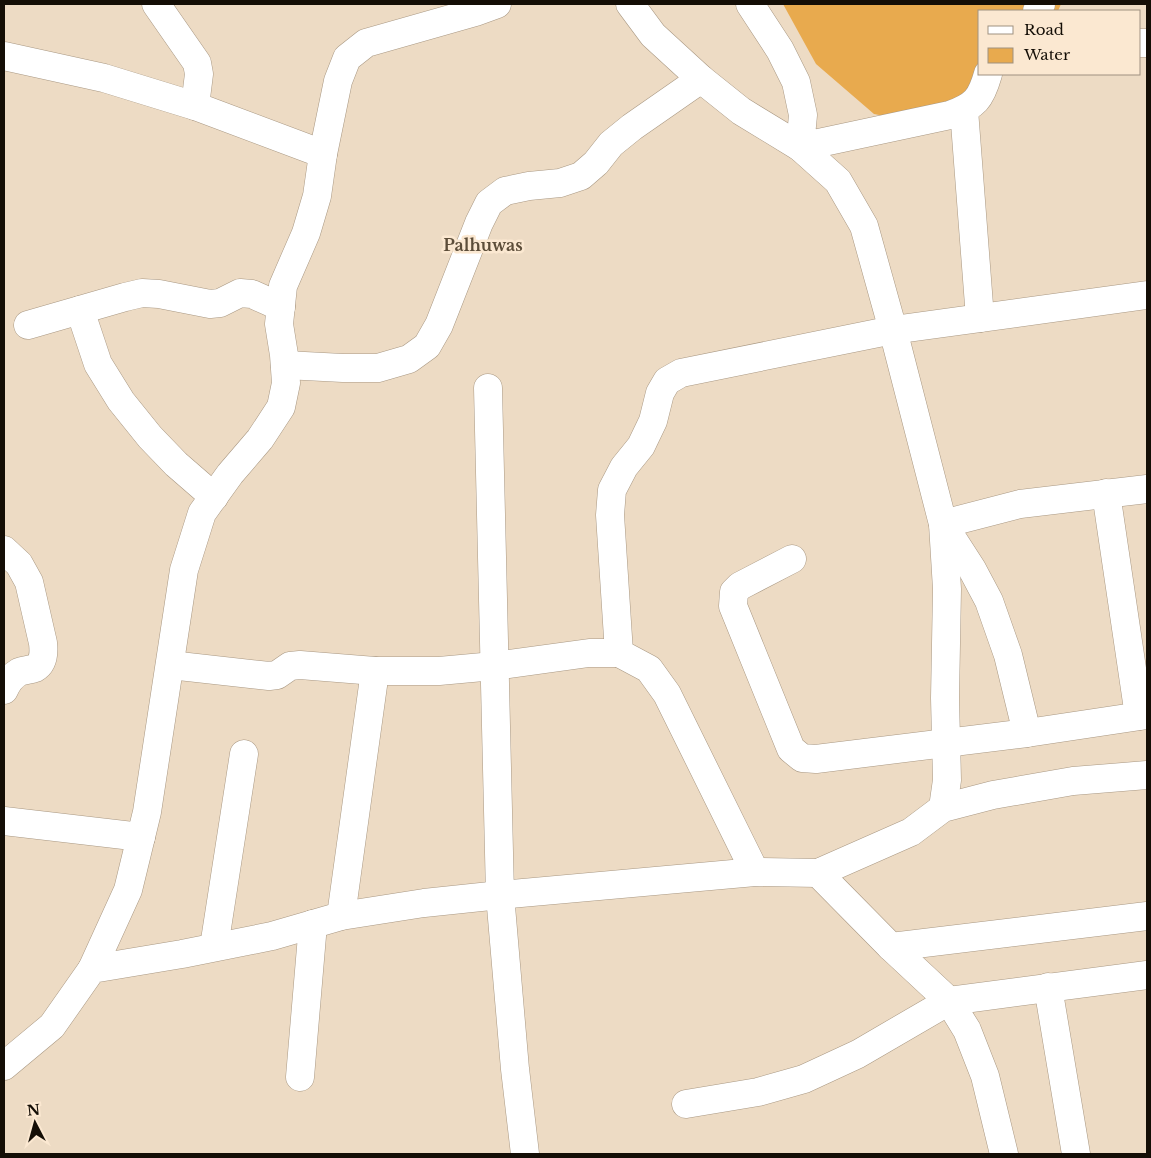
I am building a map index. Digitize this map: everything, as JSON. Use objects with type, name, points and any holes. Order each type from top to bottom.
[{"type":"street","points":[[156,4],[197,63],[199,74],[195,106]]},
{"type":"street","points":[[4,1066],[52,1026],[92,969],[128,890],[147,812],[184,570],[202,513],[230,474],[260,439],[281,407],[286,382],[279,324],[283,286],[306,233],[316,196],[338,81],[346,58],[366,43],[497,4]]},
{"type":"street","points":[[630,4],[653,35],[701,79],[741,111],[800,147],[838,181],[864,226],[894,330],[943,524],[947,589],[945,698],[947,780],[943,808]]},
{"type":"street","points":[[750,4],[780,50],[796,82],[803,115],[800,147]]},
{"type":"street","points":[[4,56],[104,78],[195,106],[323,154]]},
{"type":"street","points":[[800,147],[950,115],[964,110],[976,101],[984,88],[988,75]]},
{"type":"street","points":[[285,365],[378,368],[409,359],[427,346],[439,325],[478,223],[489,203],[505,191],[560,183],[581,176],[596,163],[611,144],[632,127],[701,79]]},
{"type":"street","points":[[964,110],[980,318]]},
{"type":"street","points":[[28,325],[142,293],[159,294],[210,304],[220,302],[240,293],[252,294],[281,306]]},
{"type":"street","points":[[618,653],[610,515],[612,490],[624,467],[640,446],[652,421],[660,393],[667,381],[681,373],[894,330],[1147,296]]},
{"type":"street","points":[[80,310],[98,364],[121,401],[150,437],[176,464],[214,497]]},
{"type":"street","points":[[488,388],[500,895],[515,1069],[525,1154]]},
{"type":"street","points":[[943,524],[1020,504],[1147,489]]},
{"type":"street","points":[[792,559],[740,586],[734,592],[733,606],[791,749],[802,758],[816,759],[1027,733],[1143,716],[1106,493]]},
{"type":"street","points":[[943,524],[990,601],[1008,655],[1027,733]]},
{"type":"street","points":[[4,550],[19,564],[29,582],[44,643],[42,661],[36,667],[18,673],[5,683]]},
{"type":"street","points":[[170,665],[269,676],[277,675],[290,666],[375,671],[439,672],[589,652],[618,653],[649,669],[667,694],[755,872]]},
{"type":"street","points":[[341,916],[375,671]]},
{"type":"street","points":[[214,947],[244,754]]},
{"type":"street","points":[[92,969],[272,936],[341,916],[424,902],[755,872],[818,873],[911,832],[943,808],[993,795],[1073,781],[1147,775]]},
{"type":"street","points":[[4,822],[141,837]]},
{"type":"street","points":[[818,873],[891,947],[949,1002],[967,1030],[985,1076],[1004,1154]]},
{"type":"street","points":[[891,947],[1147,916]]},
{"type":"street","points":[[300,1077],[313,924]]},
{"type":"street","points":[[686,1104],[758,1092],[804,1079],[858,1054],[949,1002],[1147,975]]},
{"type":"street","points":[[1048,988],[1076,1154]]},
{"type":"water","points":[[783,4],[1061,4],[1058,10],[978,10],[978,75],[1001,75],[948,128],[874,114],[816,64]]},
{"type":"district","name":"Palhuwas","points":[[483,245]]}]
